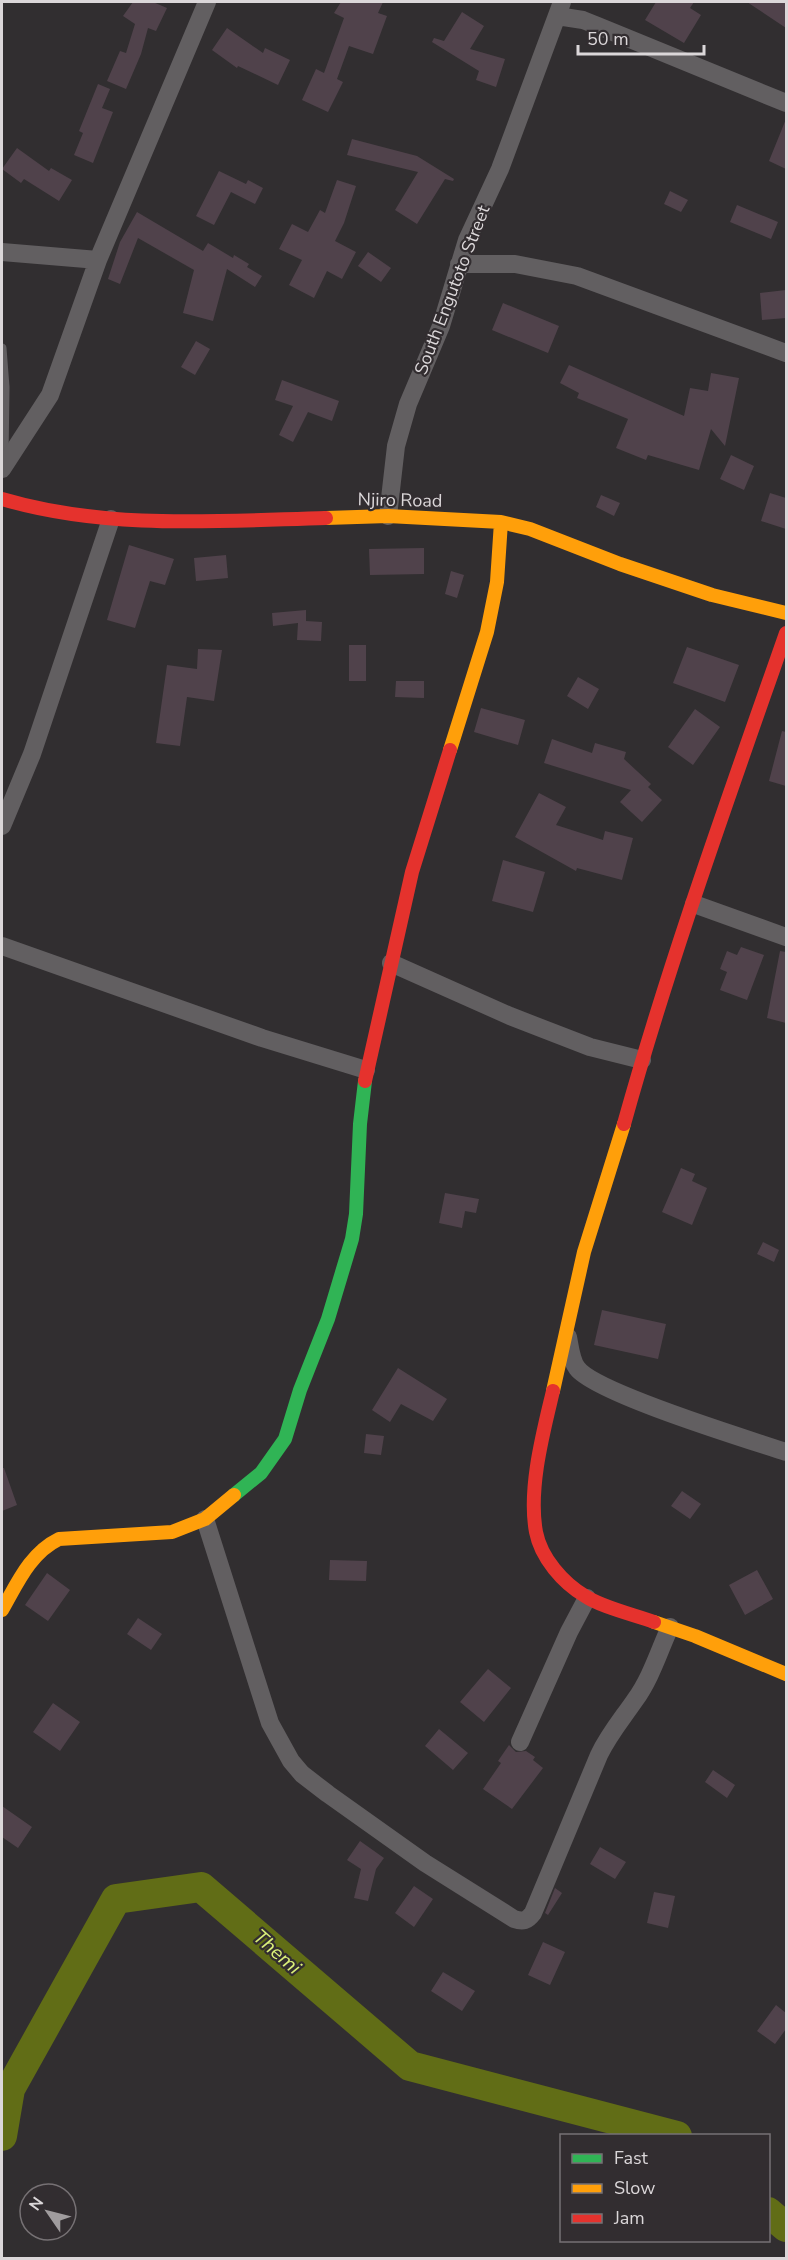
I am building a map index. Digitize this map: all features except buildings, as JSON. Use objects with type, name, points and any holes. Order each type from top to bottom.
[{"type":"street","points":[[3,467],[50,394],[98,260],[207,2]]},
{"type":"street","points":[[560,9],[786,103]]},
{"type":"street","name":"South Engutoto Street","points":[[388,516],[400,430],[441,326],[467,240],[500,169],[560,9]]},
{"type":"street","points":[[2,252],[98,260]]},
{"type":"street","points":[[459,264],[515,264],[577,276],[786,353]]},
{"type":"street","name":"Njiro Road","points":[[2,499],[44,511],[111,519],[184,522],[388,516],[501,522],[530,529],[620,564],[712,595],[786,613]]},
{"type":"street","points":[[2,826],[32,754],[111,519]]},
{"type":"street","points":[[2,1610],[34,1559],[48,1543],[59,1539],[172,1532],[205,1519],[261,1473],[285,1439],[300,1390],[328,1319],[350,1248],[356,1214],[360,1124],[366,1070],[412,872],[487,632],[497,582],[501,522]]},
{"type":"street","points":[[786,633],[642,1059],[618,1149],[584,1252],[545,1423],[535,1484],[534,1512],[540,1547],[549,1562],[568,1584],[587,1598],[670,1627],[786,1674]]},
{"type":"street","points":[[694,904],[786,937]]},
{"type":"street","points":[[2,946],[262,1038],[366,1070]]},
{"type":"street","points":[[391,963],[520,1020],[590,1047],[642,1059]]},
{"type":"street","points":[[567,1332],[577,1368],[597,1382],[628,1397],[786,1452]]},
{"type":"street","points":[[205,1519],[270,1723],[291,1761],[302,1774],[328,1794],[425,1863],[514,1919],[522,1921],[528,1919],[533,1913],[598,1755],[608,1736],[636,1699],[670,1627]]},
{"type":"street","points":[[520,1743],[569,1632],[587,1598]]},
{"type":"lane","points":[[2,348],[5,387],[3,467]]},
{"type":"waterway","name":"Themi","points":[[2,2136],[10,2089],[116,1899],[201,1887],[410,2066],[669,2134]]},
{"type":"waterway","name":"Themi","points":[[770,2214],[786,2227]]},
{"type":"traffic: fast","points":[[234,1495],[261,1473],[285,1439],[300,1390],[328,1319],[352,1239],[356,1214],[360,1124],[365,1081]]},
{"type":"traffic: slow","points":[[326,518],[388,516],[501,522],[530,529],[620,564],[712,595],[786,613]]},
{"type":"traffic: slow","points":[[450,750],[487,632],[497,582],[501,522]]},
{"type":"traffic: slow","points":[[553,1391],[584,1252],[624,1124]]},
{"type":"traffic: slow","points":[[2,1610],[32,1561],[40,1552],[59,1539],[172,1532],[205,1519],[234,1495]]},
{"type":"traffic: slow","points":[[654,1622],[695,1636],[786,1674]]},
{"type":"traffic: jam","points":[[2,499],[42,509],[122,519],[204,521],[326,518]]},
{"type":"traffic: jam","points":[[624,1124],[680,939],[786,633]]},
{"type":"traffic: jam","points":[[365,1081],[412,872],[450,750]]},
{"type":"traffic: jam","points":[[553,1391],[535,1480],[534,1515],[539,1542],[554,1569],[577,1591],[609,1607],[654,1622]]}]
